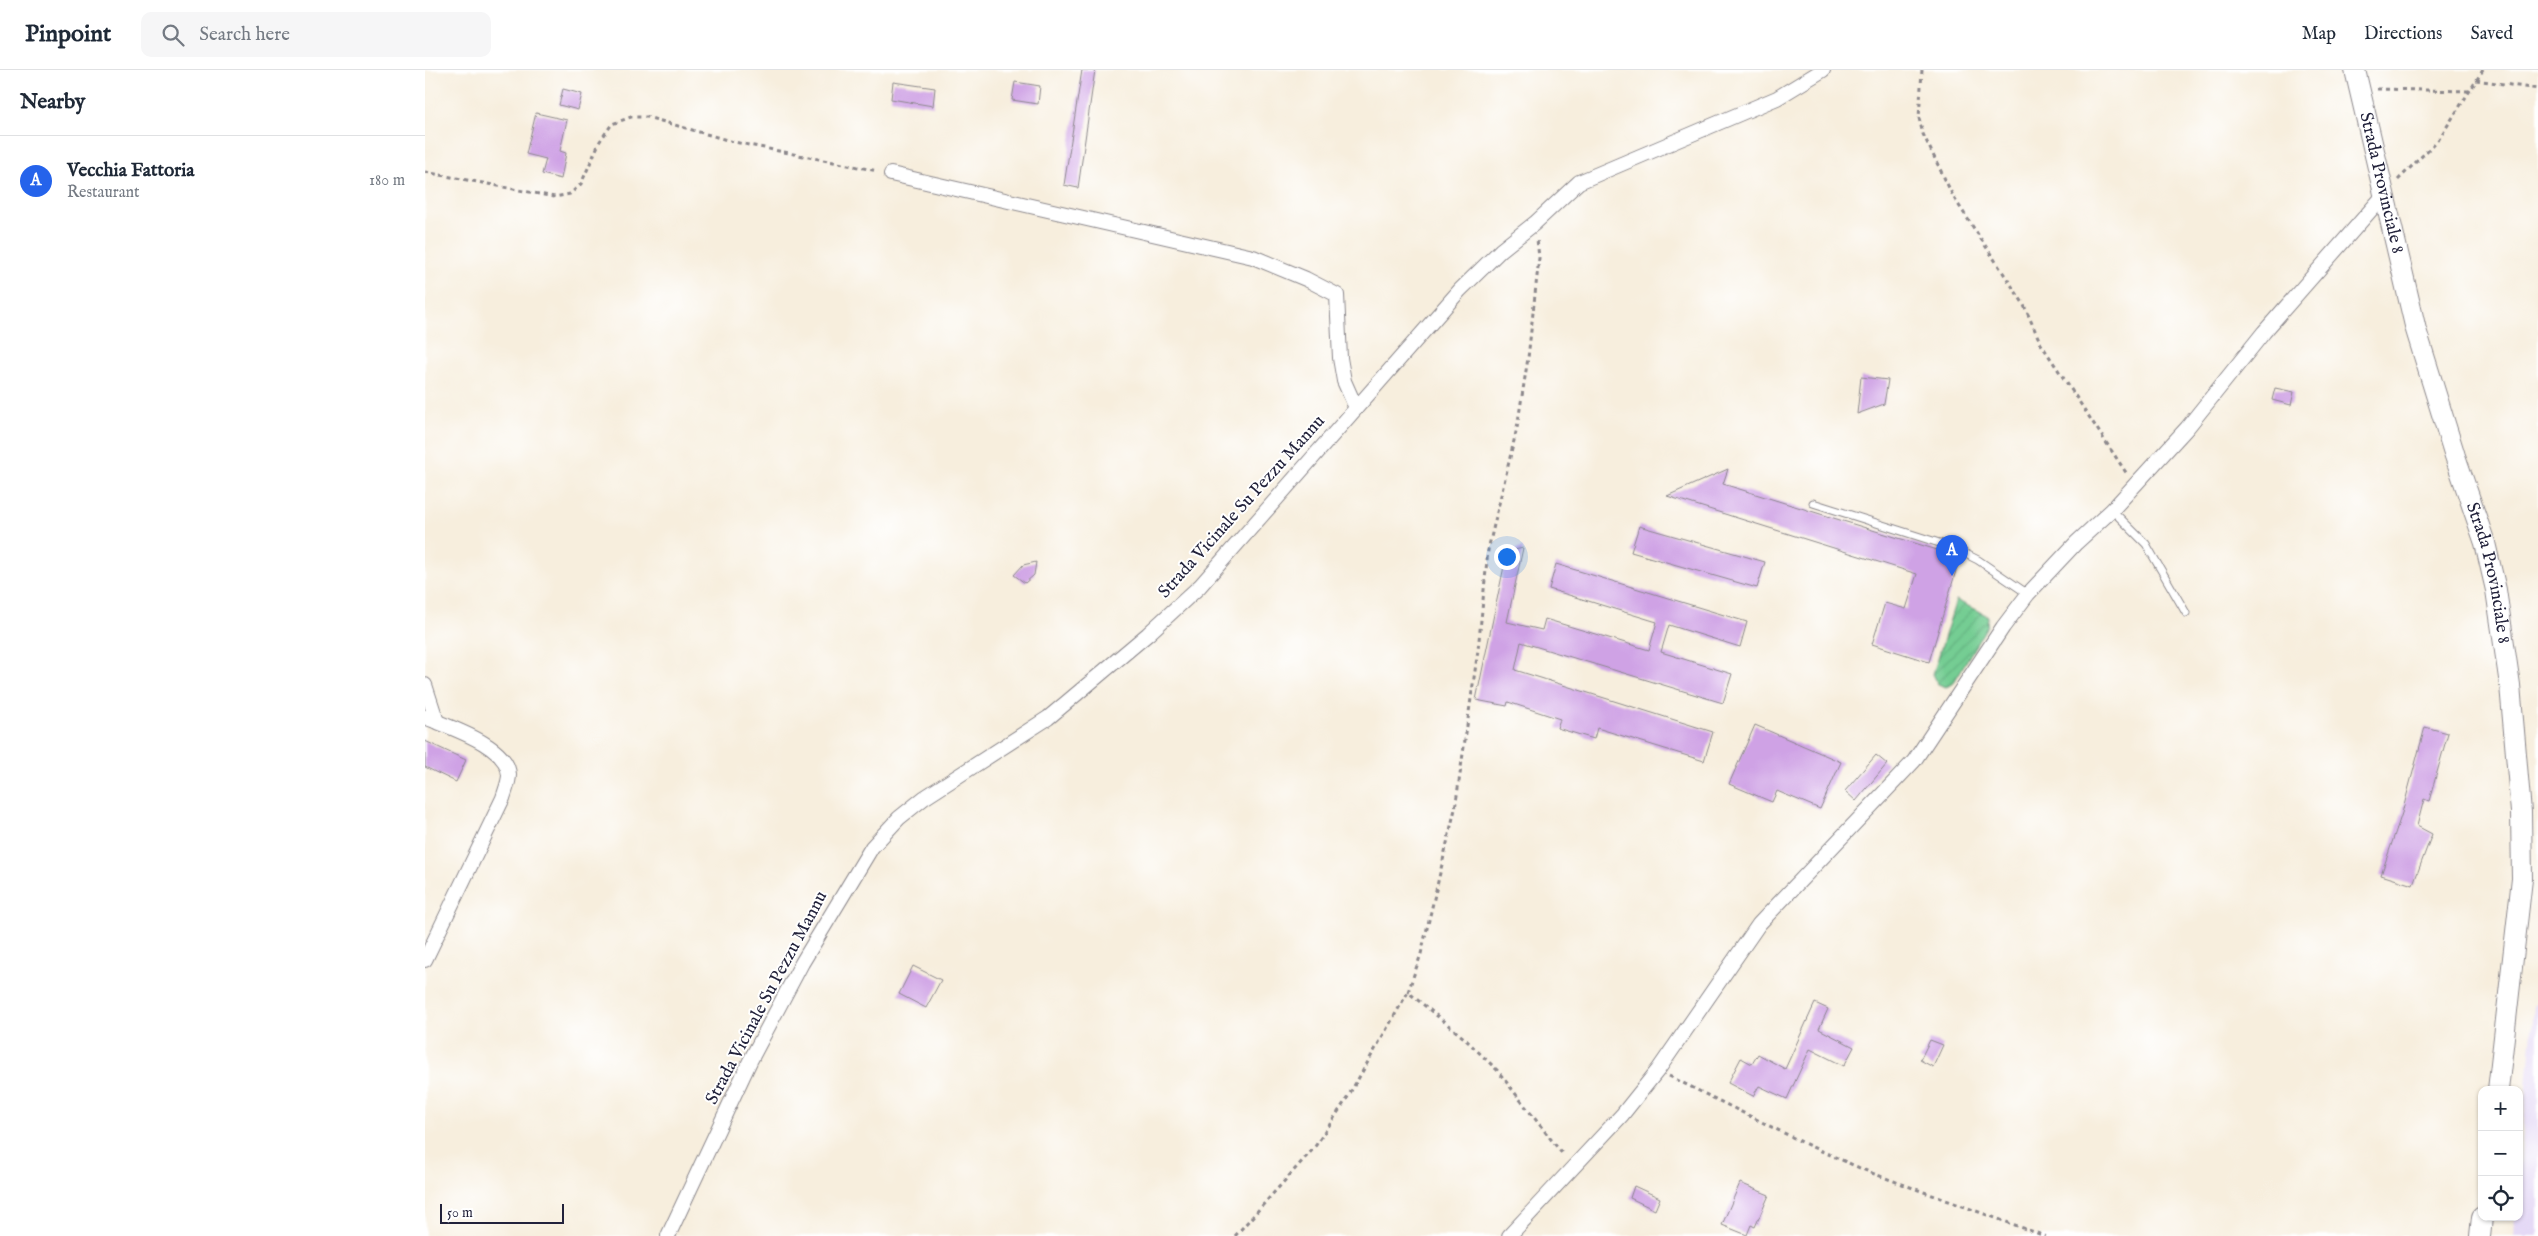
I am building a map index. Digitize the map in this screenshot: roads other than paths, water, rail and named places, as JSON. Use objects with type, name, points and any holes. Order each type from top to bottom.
[{"type":"main road","name":"Strada Provinciale 8","points":[[2357,79],[2416,330],[2455,456],[2485,543],[2496,590],[2510,685],[2521,812],[2521,879],[2498,1086]]},
{"type":"main road","points":[[2480,1236],[2482,1221]]},
{"type":"street","name":"Strada Vicinale Su Pezzu Mannu","points":[[668,1236],[750,1061],[802,963],[872,847],[899,818],[924,798],[1048,718],[1148,634],[1200,586],[1460,290],[1501,250],[1535,223],[1579,182],[1777,98],[1823,70]]},
{"type":"street","points":[[891,174],[1253,256],[1306,279],[1337,295],[1340,358],[1344,381],[1356,408]]},
{"type":"street","points":[[1509,1236],[1575,1168],[1622,1115],[1658,1070],[1759,924],[1914,761],[2003,627],[2029,594],[2076,543],[2112,510],[2187,428],[2264,332],[2384,195]]},
{"type":"street","points":[[425,685],[431,719],[486,744],[503,759],[509,775],[503,798],[425,960]]},
{"type":"lane","points":[[1813,503],[1952,547],[1978,560],[2029,594]]},
{"type":"lane","points":[[2112,510],[2146,544],[2186,613]]},
{"type":"place","name":"Vecchia Fattoria","points":[[1952,576]]}]
